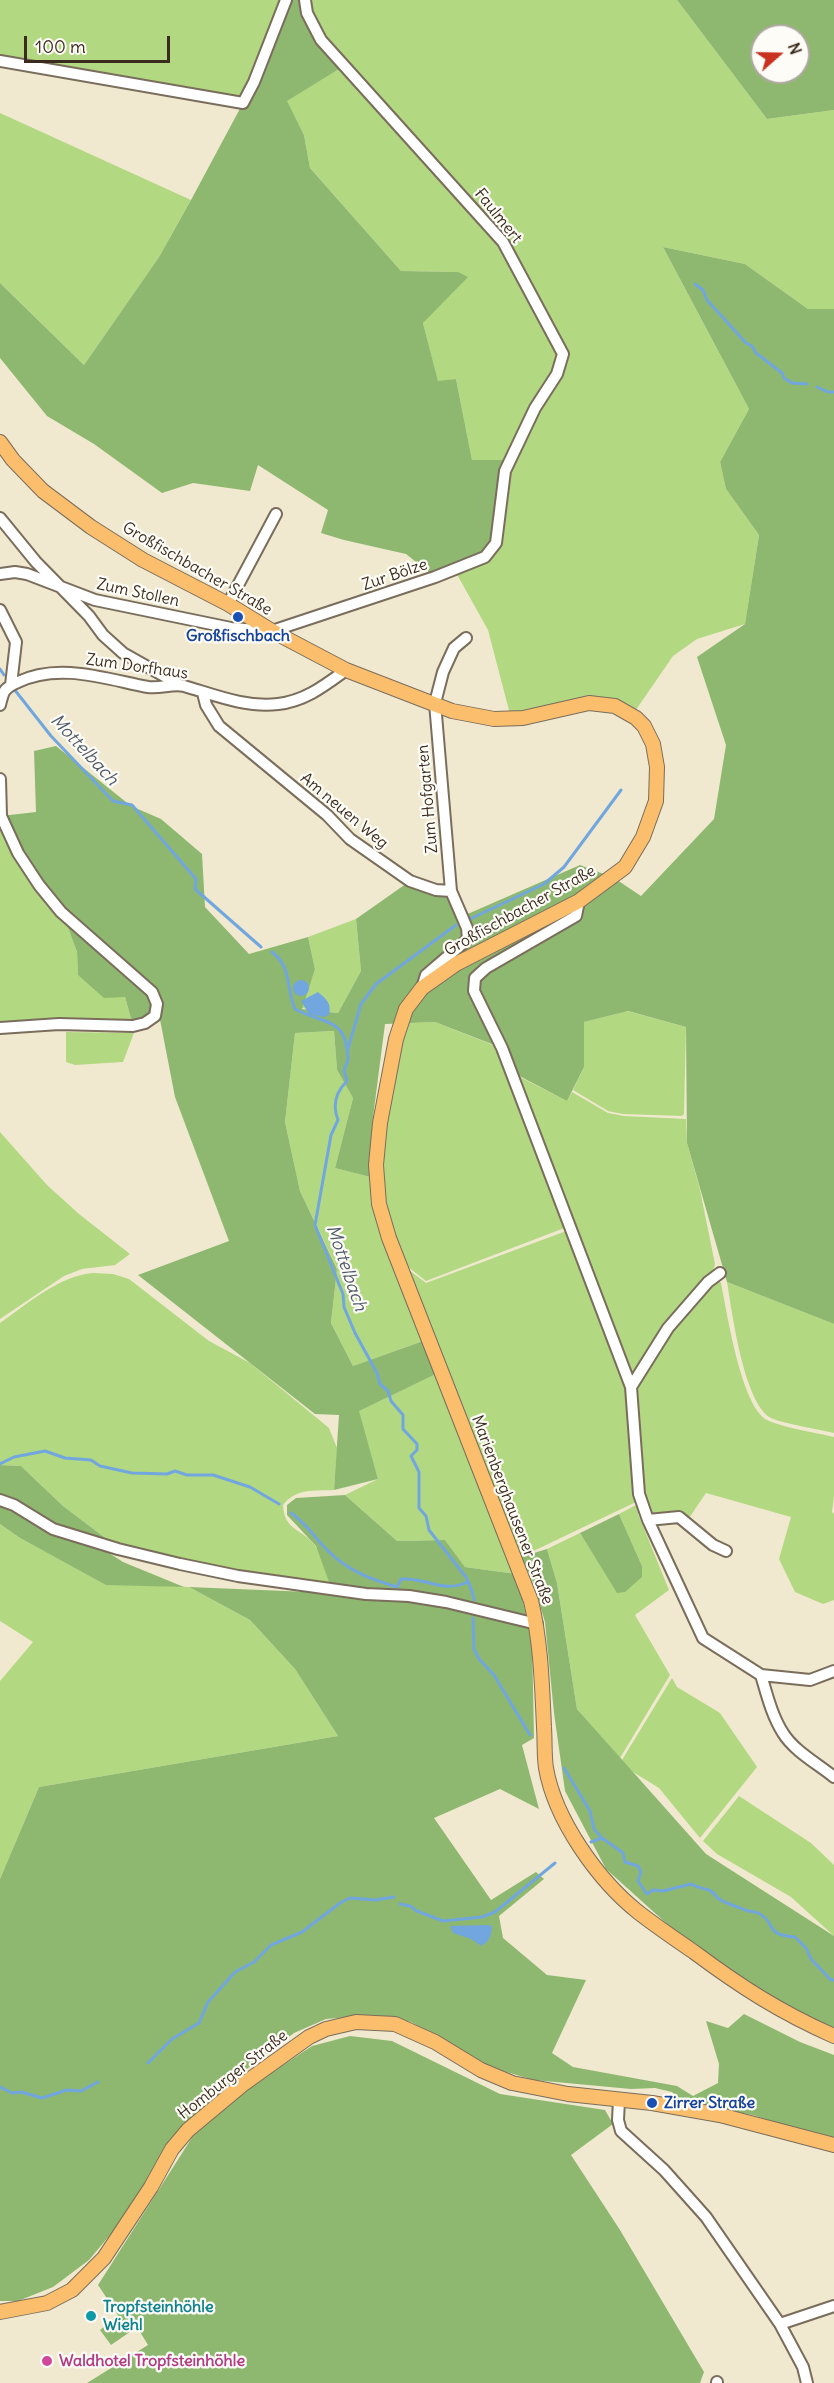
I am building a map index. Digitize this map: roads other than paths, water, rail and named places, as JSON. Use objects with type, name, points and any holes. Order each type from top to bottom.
[{"type":"main road","name":"Großfischbacher Straße","points":[[0,442],[13,460],[43,491],[91,526],[143,560],[228,604],[272,631],[346,670],[452,711],[494,718],[523,718],[589,703],[615,706],[636,718],[644,726],[653,744],[657,767],[656,801],[643,837],[625,867],[579,901],[456,964],[422,988]]},
{"type":"main road","name":"Marienberghausener Straße","points":[[422,988],[406,1009],[396,1039],[388,1077],[376,1165],[379,1204],[401,1272],[531,1601],[537,1624],[546,1768],[556,1801],[580,1846],[605,1879],[637,1911],[749,1992],[793,2018],[834,2036]]},
{"type":"main road","name":"Homburger Straße","points":[[0,2312],[47,2303],[72,2290],[104,2258],[151,2187],[172,2149],[188,2130],[258,2073],[309,2037],[326,2029],[356,2022],[395,2024],[435,2043],[481,2070],[512,2083],[568,2094],[720,2115],[834,2145]]},
{"type":"street","points":[[0,61],[243,103],[254,82],[286,0]]},
{"type":"street","name":"Faulmert","points":[[305,0],[307,13],[321,40],[503,242],[563,354],[557,374],[535,408],[505,471],[501,518]]},
{"type":"street","points":[[228,604],[276,513]]},
{"type":"street","points":[[0,518],[61,588],[89,616],[103,635],[123,653],[182,686]]},
{"type":"street","name":"Zur Bölze","points":[[272,631],[435,577],[485,556],[496,543],[501,518]]},
{"type":"street","name":"Zum Stollen","points":[[0,574],[15,572],[27,574],[95,600],[219,626],[272,631]]},
{"type":"street","points":[[0,610],[16,642],[11,685],[4,692],[0,705]]},
{"type":"street","points":[[435,704],[443,672],[454,648],[466,638]]},
{"type":"street","name":"Zum Dorfhaus","points":[[11,685],[26,678],[54,672],[108,678],[151,687],[182,686],[202,693],[256,705],[279,704],[306,698],[346,670]]},
{"type":"street","name":"Am neuen Weg","points":[[202,693],[206,705],[219,726],[327,815],[350,839],[410,881],[436,890],[452,891]]},
{"type":"street","name":"Zum Hofgarten","points":[[435,704],[452,891]]},
{"type":"street","points":[[0,779],[1,816],[18,853],[61,912],[152,992],[157,1004],[155,1016],[146,1023],[133,1026],[59,1024],[0,1028]]},
{"type":"street","points":[[422,988],[426,975],[468,939],[467,928],[452,891]]},
{"type":"street","points":[[579,901],[576,916],[486,968],[475,978],[474,991],[502,1048],[631,1387],[639,1494],[648,1520],[703,1638],[761,1675],[810,1680],[834,1671]]},
{"type":"street","points":[[631,1387],[668,1328],[708,1282],[720,1273]]},
{"type":"street","points":[[0,1500],[14,1505],[53,1529],[118,1549],[180,1564],[319,1587],[446,1602],[537,1624]]},
{"type":"street","points":[[648,1520],[679,1517],[713,1545],[726,1551]]},
{"type":"street","points":[[761,1675],[772,1709],[784,1734],[795,1747],[834,1777]]},
{"type":"street","points":[[619,2100],[618,2120],[621,2131],[664,2170],[706,2217],[780,2324],[803,2367],[807,2383]]},
{"type":"street","points":[[780,2324],[834,2306]]},
{"type":"water","points":[[301,980],[309,988],[301,996],[293,988]]},
{"type":"water","points":[[318,992],[329,1004],[329,1015],[324,1017],[309,1014],[301,1001]]},
{"type":"water","points":[[490,1925],[492,1927],[490,1938],[481,1946],[471,1939],[453,1933],[450,1926]]},
{"type":"waterway","points":[[695,284],[703,290],[707,300],[746,343],[752,346],[756,353],[792,383],[807,384]]},
{"type":"waterway","points":[[817,387],[834,392]]},
{"type":"waterway","name":"Mottelbach","points":[[0,669],[4,675]]},
{"type":"waterway","name":"Mottelbach","points":[[14,689],[51,736],[113,801],[132,805],[196,879],[195,889],[261,947]]},
{"type":"waterway","points":[[470,919],[544,884],[564,867],[621,790]]},
{"type":"waterway","points":[[347,1052],[361,1004],[376,984],[456,925]]},
{"type":"waterway","name":"Mottelbach","points":[[272,952],[279,958],[286,971],[295,1009],[338,1028],[346,1044],[348,1060],[344,1071],[347,1081],[336,1099],[335,1109],[338,1120],[331,1135],[315,1225],[343,1294],[344,1307],[355,1333],[377,1373],[380,1384],[388,1391],[391,1401],[403,1415],[403,1429],[417,1444],[417,1450],[411,1456],[419,1472],[419,1508],[426,1516],[429,1530],[466,1577],[474,1600]]},
{"type":"waterway","points":[[0,1464],[14,1457],[45,1451],[65,1458],[91,1460],[100,1466],[132,1473],[167,1474],[175,1471],[187,1475],[213,1475],[250,1487],[279,1504]]},
{"type":"waterway","points":[[291,1513],[335,1557],[351,1569],[369,1577],[397,1587],[401,1579],[419,1580],[442,1586],[468,1582]]},
{"type":"waterway","name":"Mottelbach","points":[[473,1618],[474,1649],[479,1659],[494,1675],[530,1735]]},
{"type":"waterway","name":"Mottelbach","points":[[564,1768],[590,1811],[594,1829],[602,1838],[623,1853],[625,1862],[638,1866],[641,1872],[638,1881],[647,1894],[653,1890],[663,1891],[691,1884],[709,1890],[725,1902],[758,1913],[779,1934],[795,1937],[806,1948],[811,1959],[831,1980],[834,1980]]},
{"type":"waterway","points":[[591,1842],[602,1838]]},
{"type":"waterway","points":[[400,1904],[410,1906],[443,1921],[482,1917],[495,1912],[555,1863]]},
{"type":"waterway","points":[[148,2063],[172,2039],[199,2023],[208,2002],[235,1972],[254,1962],[271,1945],[302,1932],[350,1898],[375,1900],[394,1897]]},
{"type":"waterway","points":[[0,2087],[12,2093],[21,2092],[42,2098],[67,2090],[81,2091],[98,2082]]},
{"type":"place","name":"Großfischbach","points":[[238,617]]},
{"type":"place","name":"Zirrer Straße","points":[[652,2103]]},
{"type":"place","name":"Tropfsteinhöhle Wiehl","points":[[91,2316]]},
{"type":"place","name":"Waldhotel Tropfsteinhöhle","points":[[47,2361]]}]
